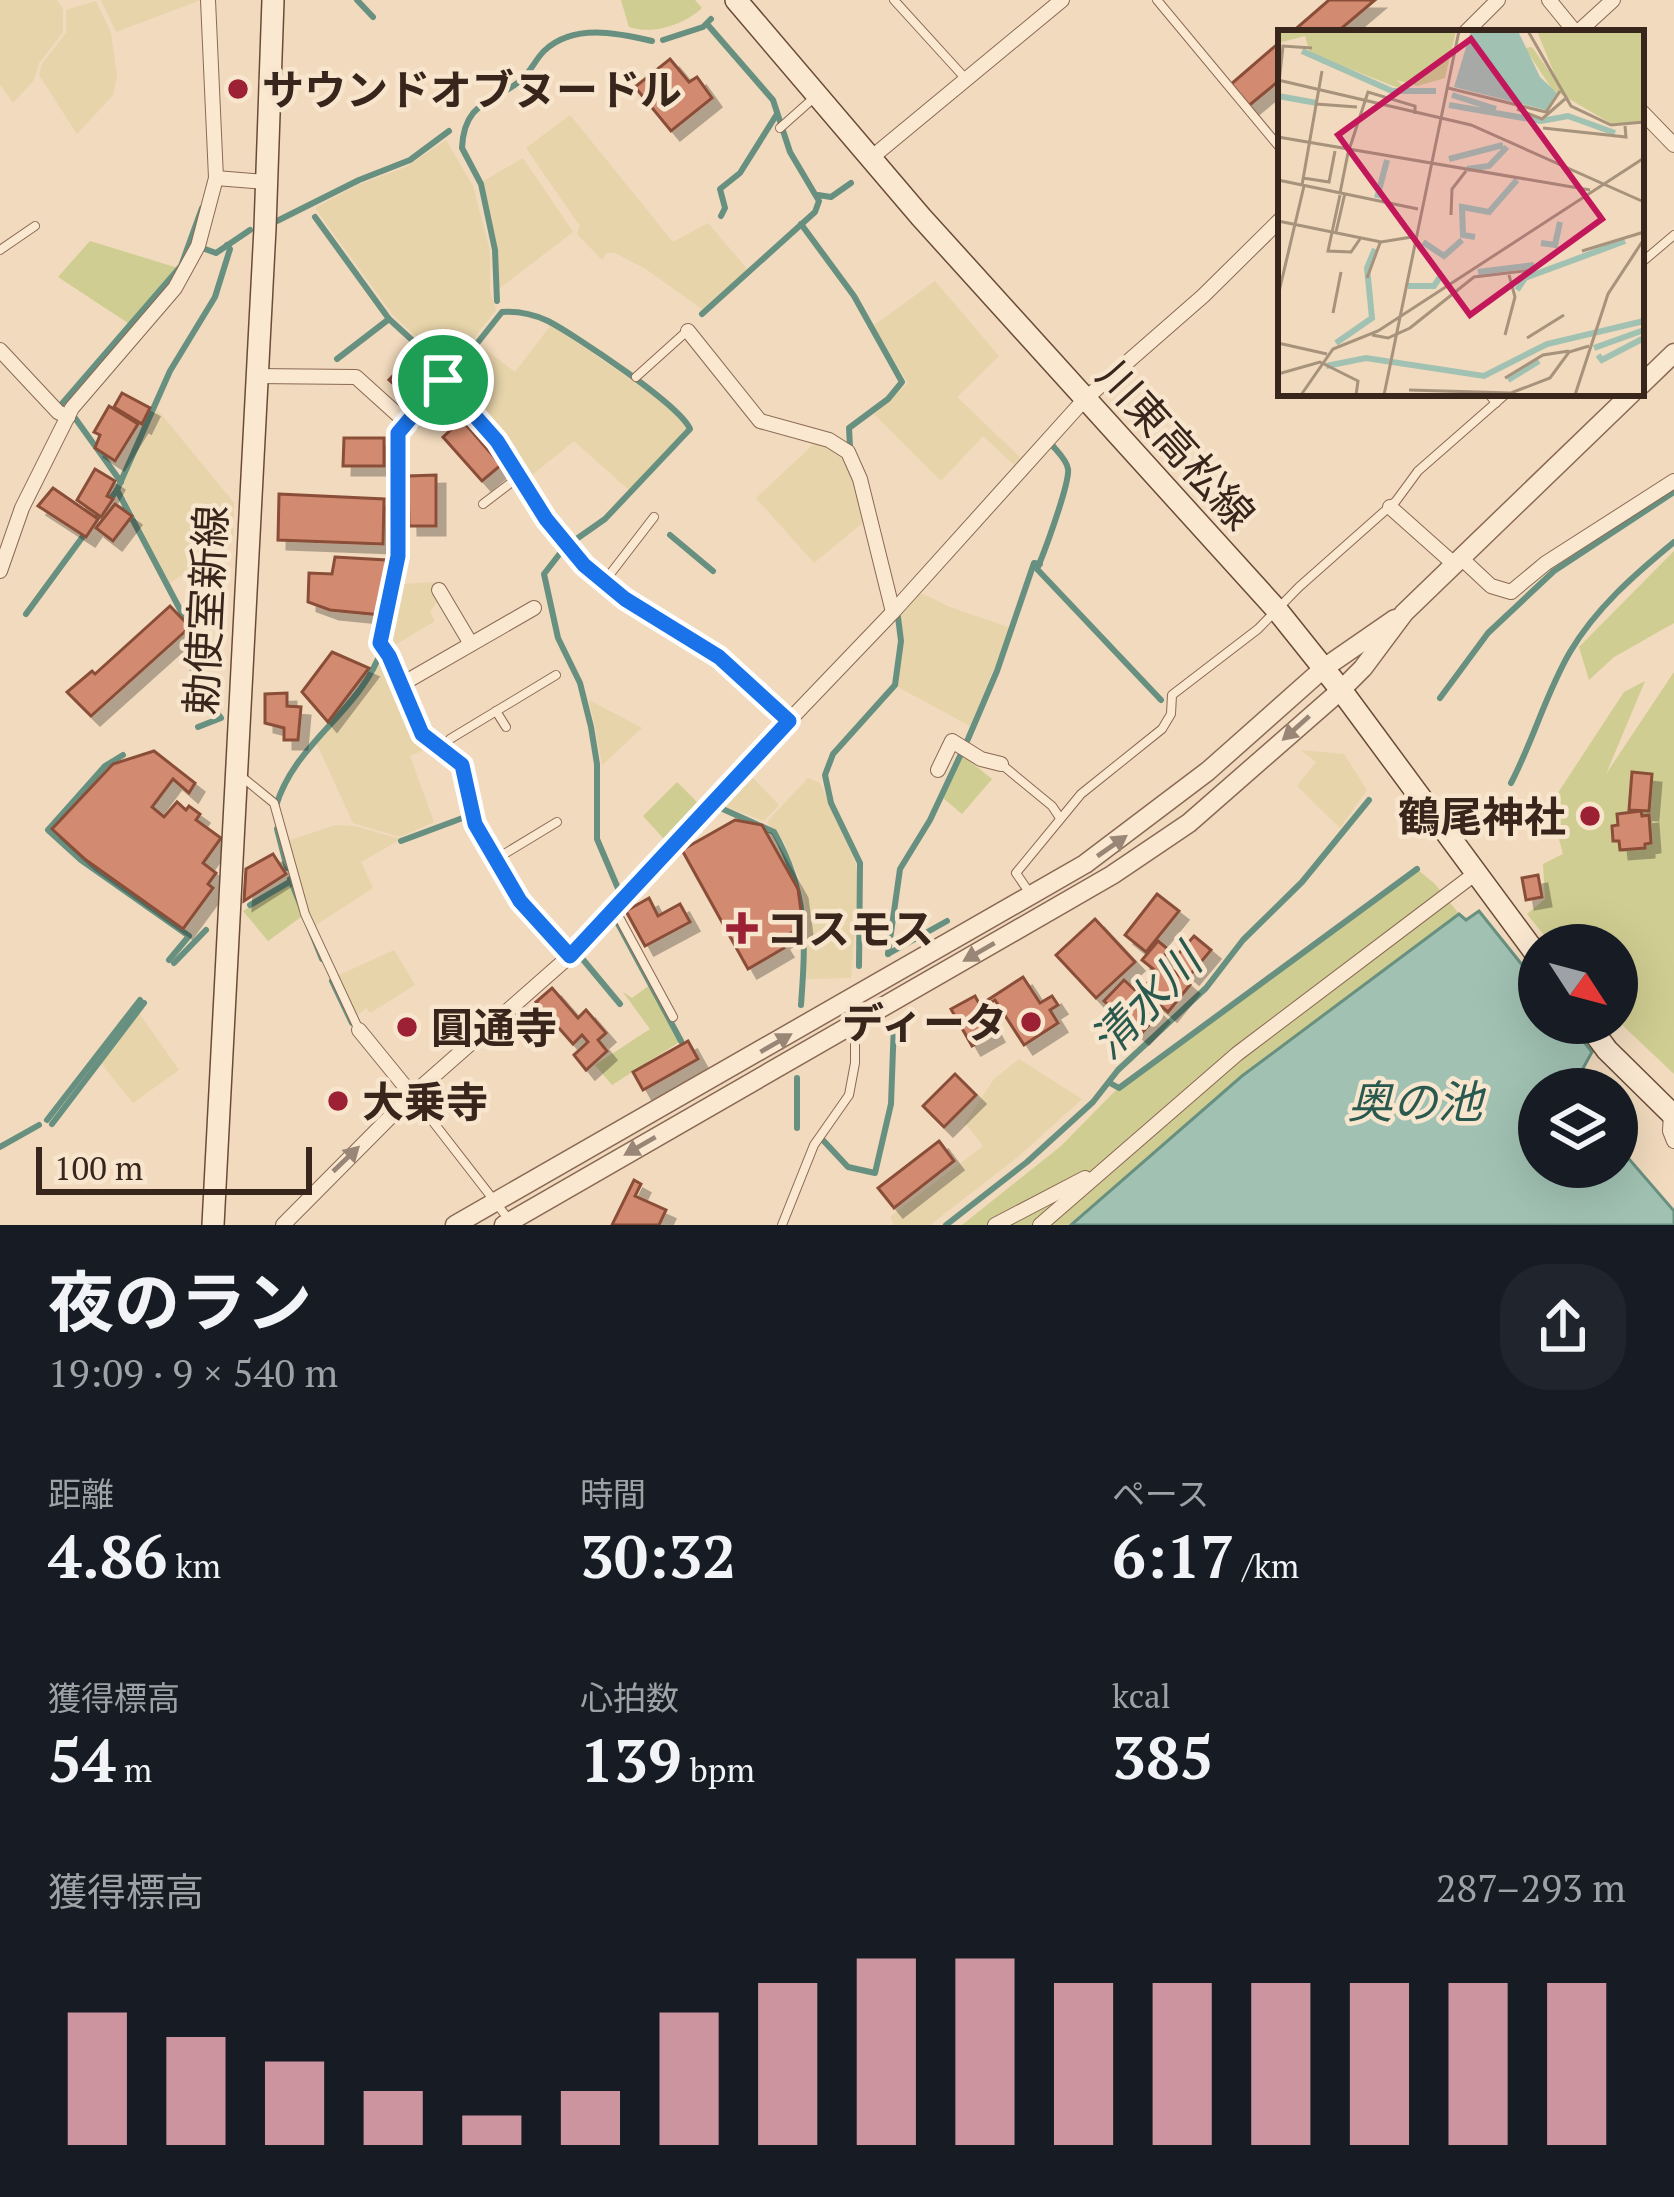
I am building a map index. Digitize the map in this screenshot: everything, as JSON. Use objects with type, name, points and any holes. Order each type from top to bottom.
[{"type":"main road","name":"勅使室新線","points":[[212,1225],[265,227],[272,0]]},
{"type":"main road","name":"川東高松線","points":[[736,0],[1084,400],[1277,610],[1518,930]]},
{"type":"main road","points":[[1603,1044],[1672,1115]]},
{"type":"street","points":[[0,571],[22,508],[68,417],[187,269],[198,246],[216,178],[208,0]]},
{"type":"street","points":[[871,158],[1061,0]]},
{"type":"street","points":[[1468,30],[1498,0]]},
{"type":"street","points":[[1549,0],[1574,30]]},
{"type":"street","points":[[1580,30],[1613,0]]},
{"type":"street","points":[[1644,114],[1674,145]]},
{"type":"street","points":[[216,178],[266,182]]},
{"type":"street","points":[[283,1225],[412,1095],[570,956],[893,612],[1084,400],[1203,296],[1278,222]]},
{"type":"street","points":[[688,331],[760,421],[830,440],[848,452],[860,479],[893,612]]},
{"type":"street","points":[[0,350],[68,417]]},
{"type":"street","points":[[1644,382],[1674,353]]},
{"type":"street","points":[[255,376],[356,377],[410,420]]},
{"type":"street","points":[[509,1224],[1151,851],[1189,823],[1341,690],[1404,613],[1629,396]]},
{"type":"street","points":[[1390,507],[1491,586],[1511,592],[1546,563],[1674,481]]},
{"type":"street","points":[[439,590],[471,644]]},
{"type":"street","points":[[432,616],[449,607]]},
{"type":"street","points":[[496,608],[506,625]]},
{"type":"street","points":[[402,684],[534,608]]},
{"type":"street","points":[[455,1225],[1032,896],[1125,838],[1324,668],[1404,613]]},
{"type":"street","points":[[938,770],[952,741],[981,759],[1001,764]]},
{"type":"street","points":[[1040,1225],[1237,1054],[1476,873]]},
{"type":"street","points":[[359,1030],[412,1095]]},
{"type":"street","points":[[1672,1115],[1674,1141]]},
{"type":"street","points":[[995,1225],[1106,1167]]},
{"type":"lane","points":[[894,0],[967,79]]},
{"type":"lane","points":[[1157,0],[1278,145]]},
{"type":"lane","points":[[780,128],[818,95]]},
{"type":"lane","points":[[0,250],[35,226]]},
{"type":"lane","points":[[1644,260],[1674,235]]},
{"type":"lane","points":[[636,377],[688,331]]},
{"type":"lane","points":[[451,371],[398,433],[398,556],[380,643],[422,734],[462,765],[475,824],[520,901],[570,956]]},
{"type":"lane","points":[[443,380],[497,441],[546,519],[604,583],[719,657],[789,721]]},
{"type":"lane","points":[[1490,396],[1496,403]]},
{"type":"lane","points":[[1032,896],[1016,872],[1081,794],[1162,729],[1172,714],[1172,695],[1258,629],[1390,507],[1418,471],[1504,396]]},
{"type":"lane","points":[[483,504],[520,476]]},
{"type":"lane","points":[[604,583],[654,517]]},
{"type":"lane","points":[[443,748],[450,739],[556,675]]},
{"type":"lane","points":[[496,711],[506,727]]},
{"type":"lane","points":[[1001,764],[1060,818]]},
{"type":"lane","points":[[235,775],[274,803],[305,914],[359,1030]]},
{"type":"lane","points":[[496,859],[557,822]]},
{"type":"lane","points":[[615,910],[673,1017]]},
{"type":"lane","points":[[782,1225],[811,1151],[849,1095],[856,1064],[855,1023]]},
{"type":"lane","points":[[412,1095],[497,1201],[509,1224]]},
{"type":"shaded area","points":[[0,0],[57,0],[63,9],[63,32],[39,63],[34,80],[13,103],[0,84]]},
{"type":"shaded area","points":[[101,0],[201,0],[116,32]]},
{"type":"shaded area","points":[[621,0],[695,0],[702,8],[667,27],[648,30],[629,27]]},
{"type":"shaded area","points":[[96,1],[111,33],[117,75],[113,95],[77,134],[39,75],[66,33],[66,10]]},
{"type":"shaded area","points":[[570,115],[673,242],[708,223],[748,270],[703,310],[615,253],[607,253],[602,260],[577,234],[580,226],[526,148]]},
{"type":"shaded area","points":[[446,140],[473,186],[490,251],[490,292],[496,310],[450,368],[393,315],[315,208],[406,167]]},
{"type":"shaded area","points":[[523,158],[573,232],[496,291],[496,250],[482,182]]},
{"type":"shaded area","points":[[90,241],[178,268],[131,325],[58,277]]},
{"type":"shaded area","points":[[935,281],[999,356],[957,397],[1021,458],[1014,465],[983,436],[941,481],[874,414],[908,383],[873,326]]},
{"type":"shaded area","points":[[551,325],[673,408],[686,422],[689,429],[630,491],[574,441],[526,480],[499,439],[449,381],[478,344],[515,372]]},
{"type":"shaded area","points":[[157,409],[234,503],[233,542],[168,584],[120,486]]},
{"type":"shaded area","points":[[818,440],[849,460],[866,520],[814,563],[756,498]]},
{"type":"shaded area","points":[[1674,551],[1674,623],[1614,657],[1589,680],[1579,647]]},
{"type":"shaded area","points":[[435,582],[438,600],[430,612],[435,621],[392,647],[402,584]]},
{"type":"shaded area","points":[[921,593],[1011,628],[970,726],[896,686],[901,659],[899,617]]},
{"type":"shaded area","points":[[382,652],[418,736],[431,747],[410,756],[434,822],[400,837],[353,823],[316,742],[355,700]]},
{"type":"shaded area","points":[[1674,672],[1674,1074],[1638,1040],[1638,924],[1535,924],[1527,914],[1545,899],[1543,864],[1563,854],[1550,805],[1624,692],[1645,681],[1606,774]]},
{"type":"shaded area","points":[[589,700],[642,728],[602,765],[595,727]]},
{"type":"shaded area","points":[[1301,750],[1344,754],[1367,790],[1340,828],[1297,786],[1316,762]]},
{"type":"shaded area","points":[[962,755],[992,779],[962,814],[943,798]]},
{"type":"shaded area","points":[[748,773],[779,805],[764,821],[719,804]]},
{"type":"shaded area","points":[[808,778],[820,783],[856,864],[851,978],[806,979],[808,919],[801,883],[784,842],[767,822]]},
{"type":"shaded area","points":[[677,782],[698,803],[665,840],[643,816]]},
{"type":"shaded area","points":[[336,825],[401,839],[361,862],[373,888],[313,927],[287,841]]},
{"type":"shaded area","points":[[1418,870],[1459,914],[1242,1076],[1071,1225],[962,1225],[1061,1146],[1117,1089]]},
{"type":"shaded area","points":[[290,882],[301,917],[268,941],[243,911]]},
{"type":"shaded area","points":[[394,950],[415,985],[355,1017],[337,976]]},
{"type":"shaded area","points":[[650,985],[681,1041],[612,1085],[595,1065],[650,1029],[623,992],[632,998]]},
{"type":"shaded area","points":[[139,1013],[179,1070],[133,1103],[101,1063]]},
{"type":"shaded area","points":[[1019,1059],[1082,1099],[1019,1156],[930,1225],[894,1225],[890,1217],[983,1146],[965,1123],[994,1079]]},
{"type":"water","name":"奥の池","points":[[1479,911],[1518,960],[1518,1044],[1586,1044],[1592,1052],[1583,1068],[1518,1068],[1518,1188],[1638,1188],[1638,1169],[1674,1211],[1674,1225],[1071,1225],[1242,1076],[1459,914],[1466,920]]},
{"type":"building","points":[[1329,0],[1375,0],[1340,30],[1294,30]]},
{"type":"building","points":[[1278,44],[1278,81],[1246,108],[1230,85]]},
{"type":"building","points":[[670,59],[689,82],[697,77],[712,98],[671,131],[635,87]]},
{"type":"building","points":[[417,350],[437,369],[410,399],[389,380]]},
{"type":"building","points":[[122,393],[150,408],[142,424],[114,407]]},
{"type":"building","points":[[109,406],[138,424],[115,461],[95,448],[100,435],[94,432]]},
{"type":"building","points":[[462,420],[501,465],[482,481],[443,437]]},
{"type":"building","points":[[344,438],[384,438],[384,466],[343,466]]},
{"type":"building","points":[[95,469],[115,481],[107,496],[113,499],[101,517],[77,500]]},
{"type":"building","points":[[436,475],[436,526],[409,526],[408,476]]},
{"type":"building","points":[[53,488],[98,519],[86,537],[38,506]]},
{"type":"building","points":[[279,494],[384,499],[383,544],[278,540]]},
{"type":"building","points":[[115,504],[132,516],[113,541],[96,528]]},
{"type":"building","points":[[335,557],[386,560],[382,615],[330,610],[308,602],[309,573],[332,574]]},
{"type":"building","points":[[170,606],[190,627],[91,716],[67,692],[92,671],[95,674]]},
{"type":"building","points":[[332,652],[369,668],[328,722],[302,692]]},
{"type":"building","points":[[287,693],[287,706],[301,707],[298,740],[284,740],[284,728],[265,723],[265,694]]},
{"type":"building","points":[[154,751],[195,783],[189,793],[173,779],[152,807],[164,817],[177,802],[186,810],[189,806],[200,814],[196,820],[221,838],[203,863],[216,873],[208,884],[213,888],[183,929],[86,860],[52,829],[113,764]]},
{"type":"building","points":[[1632,772],[1652,774],[1649,811],[1629,810]]},
{"type":"building","points":[[1641,811],[1642,816],[1649,815],[1651,843],[1620,850],[1619,841],[1613,841],[1617,814]]},
{"type":"building","points":[[735,820],[762,825],[798,889],[803,926],[779,940],[784,948],[748,969],[682,850]]},
{"type":"building","points":[[273,854],[286,874],[244,901],[246,869]]},
{"type":"building","points":[[1538,875],[1542,897],[1526,900],[1522,878]]},
{"type":"building","points":[[1157,894],[1179,911],[1146,952],[1125,935]]},
{"type":"building","points":[[649,898],[658,916],[680,904],[690,922],[645,946],[626,911]]},
{"type":"building","points":[[1095,919],[1135,962],[1096,998],[1056,955]]},
{"type":"building","points":[[1194,936],[1211,950],[1190,975],[1173,960]]},
{"type":"building","points":[[1158,941],[1169,950],[1161,960],[1190,985],[1168,1012],[1142,990],[1157,972],[1142,960]]},
{"type":"building","points":[[1023,977],[1040,1003],[1052,996],[1058,1005],[1050,1010],[1058,1023],[1024,1045],[995,1000],[980,1005]]},
{"type":"building","points":[[1124,980],[1160,1013],[1140,1035],[1104,1001]]},
{"type":"building","points":[[552,988],[578,1018],[586,1010],[606,1033],[598,1040],[607,1051],[586,1070],[574,1055],[588,1042],[582,1035],[573,1044],[536,1002]]},
{"type":"building","points":[[975,996],[995,1033],[972,1046],[951,1009]]},
{"type":"building","points":[[688,1041],[698,1059],[643,1090],[633,1072]]},
{"type":"building","points":[[955,1074],[976,1095],[944,1127],[923,1106]]},
{"type":"building","points":[[939,1141],[954,1161],[894,1208],[878,1188]]},
{"type":"building","points":[[634,1180],[641,1184],[635,1196],[666,1210],[659,1225],[612,1225]]},
{"type":"waterway","points":[[357,0],[373,17]]},
{"type":"waterway","points":[[663,40],[703,27],[711,19]]},
{"type":"waterway","points":[[702,314],[815,212],[819,201],[790,152],[773,100],[707,24]]},
{"type":"waterway","points":[[497,301],[495,250],[481,184],[462,148],[468,121],[482,105],[524,78],[544,51],[568,36],[611,33],[652,41]]},
{"type":"waterway","points":[[721,216],[725,208],[720,189],[740,173],[777,114]]},
{"type":"waterway","points":[[277,221],[410,160],[449,131]]},
{"type":"waterway","points":[[818,195],[831,197],[851,183]]},
{"type":"waterway","points":[[60,406],[181,266],[202,208]]},
{"type":"waterway","points":[[315,217],[389,319],[446,371]]},
{"type":"waterway","points":[[801,224],[854,296],[902,382],[888,399],[849,428],[850,447]]},
{"type":"waterway","points":[[205,249],[216,253],[250,230]]},
{"type":"waterway","points":[[26,614],[117,490],[170,371],[215,297],[230,249],[227,245]]},
{"type":"waterway","points":[[452,375],[502,312],[525,314],[561,329],[625,371],[690,429],[605,519],[565,547],[544,574],[558,638],[580,683],[591,727],[597,764],[597,839],[620,893]]},
{"type":"waterway","points":[[337,359],[389,319]]},
{"type":"waterway","points":[[420,409],[444,385]]},
{"type":"waterway","points":[[75,418],[121,482]]},
{"type":"waterway","points":[[1052,445],[1066,462],[1068,477],[1037,569],[1161,700]]},
{"type":"waterway","points":[[117,490],[184,617],[195,683],[221,718],[198,727]]},
{"type":"waterway","name":"清水川","points":[[1440,698],[1488,633],[1554,571],[1674,492]]},
{"type":"waterway","points":[[670,535],[713,571]]},
{"type":"waterway","points":[[1511,783],[1580,636],[1617,593],[1674,542]]},
{"type":"waterway","points":[[888,954],[900,869],[930,820],[968,739],[1034,563],[1040,564]]},
{"type":"waterway","points":[[859,966],[860,863],[831,803],[825,775],[833,754],[895,685],[901,641],[898,617]]},
{"type":"waterway","points":[[276,806],[297,763],[359,691],[382,649]]},
{"type":"waterway","points":[[407,708],[419,736],[437,749]]},
{"type":"waterway","points":[[123,755],[105,766],[48,830],[81,860],[189,936],[169,960]]},
{"type":"waterway","name":"清水川","points":[[946,1225],[1027,1162],[1093,1102],[1118,1070],[1206,988],[1369,800]]},
{"type":"waterway","points":[[716,806],[774,832],[785,854],[802,916],[801,1005]]},
{"type":"waterway","points":[[401,841],[468,816]]},
{"type":"waterway","points":[[277,829],[287,868]]},
{"type":"waterway","points":[[1110,1083],[1119,1088],[1417,869]]},
{"type":"waterway","points":[[290,879],[322,959]]},
{"type":"waterway","points":[[250,905],[291,881]]},
{"type":"waterway","points":[[608,905],[681,1041]]},
{"type":"waterway","points":[[888,954],[947,921]]},
{"type":"waterway","points":[[174,963],[206,930]]},
{"type":"waterway","points":[[580,956],[620,1004]]},
{"type":"waterway","points":[[332,981],[352,1023]]},
{"type":"waterway","points":[[47,1120],[140,1000]]},
{"type":"waterway","points":[[52,1124],[144,1003]]},
{"type":"waterway","points":[[821,1138],[848,1167],[875,1173],[891,1104],[894,1022]]},
{"type":"waterway","points":[[797,1078],[797,1128]]},
{"type":"waterway","points":[[0,1147],[39,1125]]},
{"type":"place","name":"サウンドオブヌードル","points":[[238,89]]},
{"type":"place","name":"鶴尾神社","points":[[1590,816]]},
{"type":"place","name":"コスモス","points":[[742,928]]},
{"type":"place","name":"ディータ","points":[[1031,1022]]},
{"type":"place","name":"圓通寺","points":[[407,1027]]},
{"type":"place","name":"大乗寺","points":[[338,1101]]},
{"type":"route","points":[[443,380],[497,441],[546,519],[584,565],[625,599],[719,657],[789,721],[570,956],[520,901],[475,824],[462,765],[422,734],[380,643],[398,556],[398,433],[443,380]]}]
